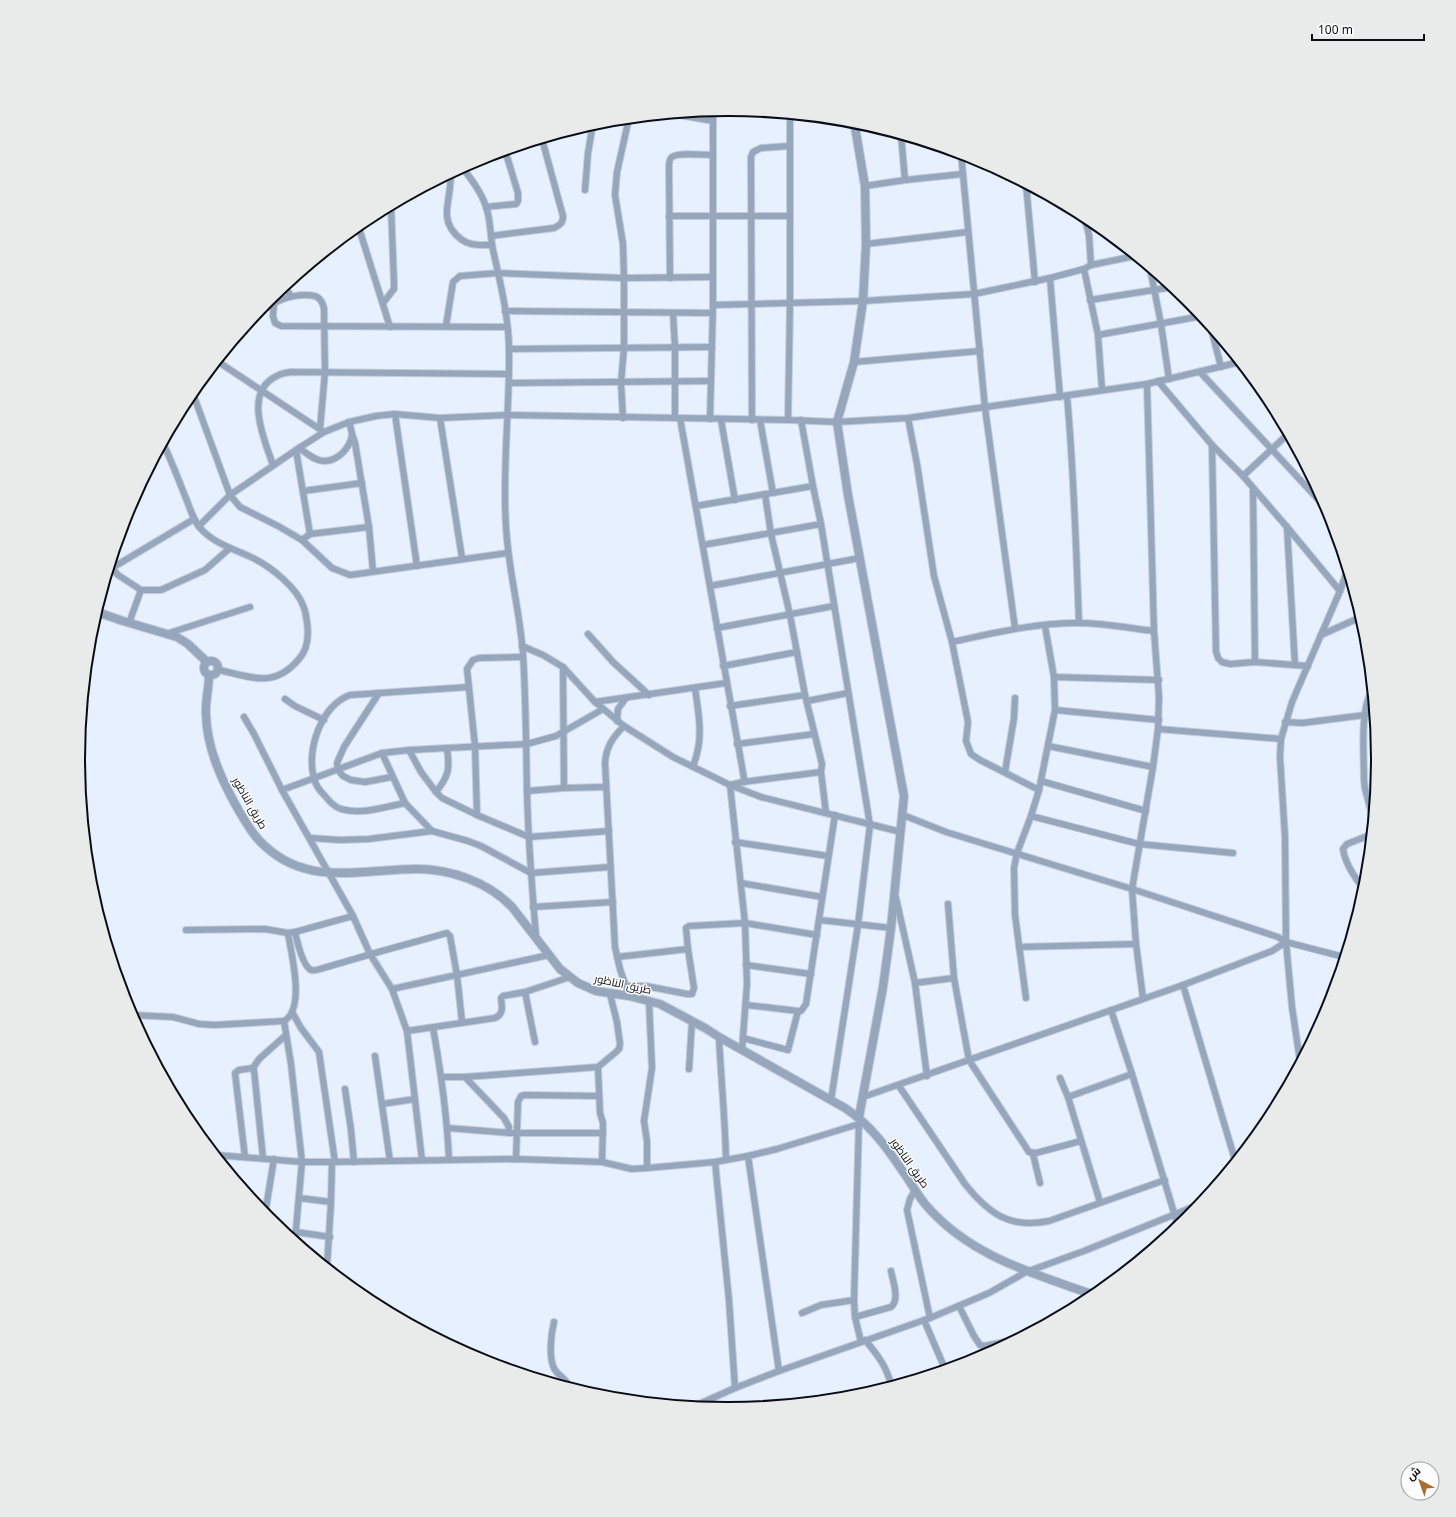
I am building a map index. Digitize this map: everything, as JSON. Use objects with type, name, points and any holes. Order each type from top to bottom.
[{"type":"street","points":[[710,419],[714,216],[713,116]]},
{"type":"street","points":[[690,117],[713,121]]},
{"type":"street","points":[[788,420],[790,303],[790,119]]},
{"type":"street","points":[[623,418],[621,383],[624,348],[623,244],[614,195],[617,172],[628,124]]},
{"type":"street","points":[[855,128],[865,186],[866,244],[864,301],[854,362],[837,422],[841,452],[904,796],[891,928],[859,1120],[854,1300],[855,1316],[863,1341],[878,1356],[886,1369],[890,1381]]},
{"type":"street","points":[[585,190],[592,130]]},
{"type":"street","points":[[901,139],[905,180]]},
{"type":"street","points":[[491,236],[554,228],[559,226],[563,221],[563,216],[543,143]]},
{"type":"street","points":[[752,420],[750,216],[751,161],[753,152],[762,148],[789,146]]},
{"type":"street","points":[[670,278],[669,168],[671,157],[680,154],[713,155]]},
{"type":"street","points":[[486,207],[516,204],[518,201],[518,193],[507,155]]},
{"type":"street","points":[[962,160],[985,408],[1014,628]]},
{"type":"street","points":[[465,172],[486,207],[505,311],[510,349],[508,374],[510,383],[504,489],[508,552],[523,657],[529,838],[536,936]]},
{"type":"street","points":[[865,186],[963,174]]},
{"type":"street","points":[[451,179],[450,197],[447,212],[448,224],[454,233],[464,241],[478,245],[492,245]]},
{"type":"street","points":[[1027,190],[1035,282]]},
{"type":"street","points":[[382,303],[394,289],[391,212]]},
{"type":"street","points":[[669,216],[789,216]]},
{"type":"street","points":[[1086,225],[1089,235],[1091,265]]},
{"type":"street","points":[[360,232],[390,327]]},
{"type":"street","points":[[866,244],[968,232]]},
{"type":"street","points":[[713,305],[864,301],[974,294],[1035,282],[1084,269],[1091,265],[1130,257]]},
{"type":"street","points":[[1084,269],[1098,335],[1102,390]]},
{"type":"street","points":[[446,326],[452,286],[454,280],[460,276],[498,273],[624,278],[713,277]]},
{"type":"street","points":[[1151,274],[1161,324],[1169,379]]},
{"type":"street","points":[[1050,278],[1074,489],[1079,623]]},
{"type":"street","points":[[1090,300],[1166,288]]},
{"type":"street","points":[[287,291],[291,296]]},
{"type":"street","points":[[276,301],[291,296],[314,295],[319,297],[322,301],[324,308],[325,372],[322,431]]},
{"type":"street","points":[[274,303],[273,316],[275,323],[278,325],[390,327],[446,326],[507,328]]},
{"type":"street","points":[[505,311],[712,313]]},
{"type":"street","points":[[673,313],[678,418],[703,545],[726,684],[738,744],[743,782]]},
{"type":"street","points":[[1098,335],[1195,317]]},
{"type":"street","points":[[1214,338],[1221,367]]},
{"type":"street","points":[[510,349],[712,347]]},
{"type":"street","points":[[854,362],[980,351]]},
{"type":"street","points":[[199,526],[230,495],[322,431],[349,422],[376,416],[395,414],[440,418],[507,415],[721,420],[801,420],[837,422],[908,418],[1147,384],[1235,363]]},
{"type":"street","points":[[221,364],[322,431]]},
{"type":"street","points":[[273,465],[262,433],[257,410],[258,399],[268,382],[278,375],[291,372],[508,374]]},
{"type":"street","points":[[1200,372],[1315,496]]},
{"type":"street","points":[[510,383],[711,381]]},
{"type":"street","points":[[1158,381],[1212,445],[1243,476],[1252,489],[1287,527],[1340,591]]},
{"type":"street","points":[[1143,998],[1136,944],[1132,889],[1146,811],[1158,729],[1158,680],[1154,631],[1147,384]]},
{"type":"street","points":[[195,399],[230,495],[240,507],[302,540],[332,568],[344,574],[350,576],[373,571],[508,552]]},
{"type":"street","points":[[395,414],[417,566]]},
{"type":"street","points":[[440,418],[462,558]]},
{"type":"street","points":[[908,418],[917,464],[934,576],[952,642],[968,722],[966,741],[971,754],[976,758],[1039,790]]},
{"type":"street","points":[[721,420],[735,500]]},
{"type":"street","points":[[760,420],[773,493]]},
{"type":"street","points":[[801,420],[812,486],[821,524],[870,824],[858,925],[830,1100]]},
{"type":"street","points":[[349,422],[362,483],[369,527],[373,571]]},
{"type":"street","points":[[298,449],[313,458],[324,461],[333,460],[342,454],[348,446],[352,434]]},
{"type":"street","points":[[1243,476],[1285,437]]},
{"type":"street","points":[[1212,445],[1216,651],[1218,658],[1222,662],[1230,664],[1256,662],[1308,666]]},
{"type":"street","points":[[165,448],[194,519],[202,530],[230,548],[254,559],[288,584],[297,594],[304,608],[308,630],[307,645],[302,655],[292,668],[283,674],[272,678],[250,678],[219,670]]},
{"type":"street","points":[[298,449],[310,534]]},
{"type":"street","points":[[303,492],[362,483]]},
{"type":"street","points":[[696,506],[812,486]]},
{"type":"street","points":[[1252,489],[1256,662]]},
{"type":"street","points":[[765,494],[771,534],[790,615],[806,698],[822,764],[821,772],[826,813]]},
{"type":"street","points":[[115,566],[194,519]]},
{"type":"street","points":[[703,545],[821,524]]},
{"type":"street","points":[[302,540],[310,534],[369,527]]},
{"type":"street","points":[[1287,527],[1294,665]]},
{"type":"street","points":[[114,570],[118,575],[141,590],[161,590],[205,570],[230,548]]},
{"type":"street","points":[[710,586],[860,558]]},
{"type":"street","points":[[1299,1054],[1292,1007],[1286,942],[1285,837],[1280,757],[1281,739],[1285,722],[1345,578]]},
{"type":"street","points":[[129,623],[141,590]]},
{"type":"street","points":[[717,628],[834,606]]},
{"type":"street","points":[[166,634],[250,607]]},
{"type":"street","points":[[102,614],[182,640],[207,662],[216,662],[219,670]]},
{"type":"street","points":[[1322,635],[1356,619]]},
{"type":"street","points":[[952,642],[1014,628],[1079,623],[1154,631]]},
{"type":"street","points":[[1026,998],[1019,947],[1014,892],[1014,868],[1017,853],[1039,790],[1055,710],[1054,677],[1045,626]]},
{"type":"street","points":[[588,634],[609,657],[649,695]]},
{"type":"street","points":[[522,646],[543,655],[563,668],[595,702],[624,726],[673,757],[730,785],[762,797],[901,832]]},
{"type":"street","points":[[723,666],[797,652]]},
{"type":"street","points":[[477,815],[475,746],[467,669],[473,660],[490,657],[523,657]]},
{"type":"street","points":[[207,662],[204,666],[204,670],[209,675],[215,675],[219,670]]},
{"type":"street","points":[[563,668],[564,788]]},
{"type":"street","name":"طريق الناظور","points":[[209,675],[205,713],[207,734],[218,770],[232,798],[260,842],[285,861],[303,868],[330,874],[416,869],[439,870],[449,872],[481,884],[504,898],[536,936],[560,969],[570,977],[585,987],[596,991],[649,1000],[678,1013],[830,1100],[874,1132],[924,1203],[940,1220],[968,1242],[979,1250],[1026,1272],[1085,1293]]},
{"type":"street","points":[[1054,677],[1158,680]]},
{"type":"street","points":[[595,702],[726,684]]},
{"type":"street","points":[[405,803],[361,812],[340,809],[327,799],[314,778],[311,750],[319,728],[328,713],[341,698],[350,695],[469,687]]},
{"type":"street","points":[[693,766],[699,750],[701,734],[695,688]]},
{"type":"street","points":[[380,693],[344,747],[337,763],[338,770],[343,776],[351,780],[365,782],[392,777]]},
{"type":"street","points":[[730,706],[848,693]]},
{"type":"street","points":[[617,721],[618,709],[626,698]]},
{"type":"street","points":[[1004,772],[1014,718],[1015,698]]},
{"type":"street","points":[[1368,698],[1365,715],[1364,780],[1369,806]]},
{"type":"street","points":[[285,699],[295,706],[324,720]]},
{"type":"street","points":[[282,790],[382,753],[409,750],[527,744],[550,738],[603,709]]},
{"type":"street","points":[[1055,710],[1158,720]]},
{"type":"street","points":[[1285,722],[1302,723],[1365,715]]},
{"type":"street","points":[[244,717],[282,790],[353,916],[370,954],[392,989],[407,1030],[422,1160]]},
{"type":"street","points":[[624,726],[610,741],[606,755],[606,787],[617,957],[629,996]]},
{"type":"street","points":[[1158,729],[1281,739]]},
{"type":"street","points":[[738,744],[814,734]]},
{"type":"street","points":[[1048,746],[1153,767]]},
{"type":"street","points":[[436,792],[445,782],[449,770],[447,748]]},
{"type":"street","points":[[409,750],[421,772],[442,798],[529,838],[609,831]]},
{"type":"street","points":[[382,753],[405,803],[432,831]]},
{"type":"street","points":[[730,785],[821,772]]},
{"type":"street","points":[[1041,781],[1146,811]]},
{"type":"street","points":[[730,785],[745,923],[746,1005],[742,1050]]},
{"type":"street","points":[[527,791],[606,787]]},
{"type":"street","points":[[743,1038],[788,1050],[798,1012],[801,1011],[806,1004],[835,815]]},
{"type":"street","points":[[903,816],[946,832],[1132,889],[1278,937],[1286,942],[1340,956]]},
{"type":"street","points":[[1031,816],[1139,844],[1233,853]]},
{"type":"street","points":[[310,838],[340,840],[369,839],[432,831],[481,846],[531,872],[610,867]]},
{"type":"street","points":[[1359,883],[1345,860],[1343,849],[1347,844],[1366,837]]},
{"type":"street","points":[[735,842],[828,856]]},
{"type":"street","points":[[741,883],[822,897]]},
{"type":"street","points":[[894,892],[915,983],[927,1076]]},
{"type":"street","points":[[534,907],[613,902]]},
{"type":"street","points":[[948,904],[954,978],[968,1060],[1027,1149],[1032,1154],[1040,1183]]},
{"type":"street","points":[[186,930],[265,929],[291,932],[353,916]]},
{"type":"street","points":[[820,920],[891,928]]},
{"type":"street","points":[[626,986],[646,986],[692,994],[694,988],[686,928],[689,926],[745,923],[817,935]]},
{"type":"street","points":[[291,932],[306,966],[313,971],[445,932],[450,936],[457,975],[462,1022]]},
{"type":"street","points":[[139,1015],[173,1017],[199,1024],[215,1025],[284,1021],[292,1012],[296,987],[291,932]]},
{"type":"street","points":[[863,1097],[899,1086],[968,1060],[1182,985],[1272,951],[1286,942]]},
{"type":"street","points":[[1019,947],[1136,944]]},
{"type":"street","points":[[617,957],[688,949]]},
{"type":"street","points":[[392,989],[549,955]]},
{"type":"street","points":[[746,965],[811,974]]},
{"type":"street","points":[[407,1030],[433,1028],[462,1022],[495,1018],[500,1015],[503,1010],[501,998],[503,996],[525,992],[570,977]]},
{"type":"street","points":[[915,983],[954,978]]},
{"type":"street","points":[[1182,985],[1234,1155]]},
{"type":"street","points":[[525,992],[535,1042]]},
{"type":"street","points":[[442,1077],[465,1077],[598,1067],[619,1049],[620,1044],[617,1022],[610,994]]},
{"type":"street","points":[[647,1168],[647,1141],[644,1117],[652,1068],[649,1000]]},
{"type":"street","points":[[746,1005],[798,1012]]},
{"type":"street","points":[[1111,1010],[1176,1219]]},
{"type":"street","points":[[292,1012],[301,1028],[319,1052],[333,1162],[328,1262]]},
{"type":"street","points":[[284,1021],[302,1162],[296,1232],[330,1237]]},
{"type":"street","points":[[689,1069],[692,1022]]},
{"type":"street","points":[[433,1028],[442,1077],[448,1128],[449,1160]]},
{"type":"street","points":[[245,1157],[235,1073],[239,1070],[253,1068],[267,1052],[286,1035]]},
{"type":"street","points":[[719,1037],[726,1159]]},
{"type":"street","points":[[375,1056],[390,1161]]},
{"type":"street","points":[[598,1067],[603,1133],[602,1162]]},
{"type":"street","points":[[253,1068],[263,1158]]},
{"type":"street","points":[[1068,1097],[1132,1074]]},
{"type":"street","points":[[465,1077],[504,1118],[509,1126],[508,1132]]},
{"type":"street","points":[[1060,1078],[1068,1097],[1100,1202]]},
{"type":"street","points":[[899,1086],[976,1198],[997,1214],[1008,1220],[1035,1224],[1049,1221],[1165,1180]]},
{"type":"street","points":[[345,1089],[354,1162]]},
{"type":"street","points":[[516,1159],[518,1100],[523,1095],[599,1096]]},
{"type":"street","points":[[382,1104],[415,1099]]},
{"type":"street","points":[[223,1155],[302,1162],[516,1159],[602,1162],[632,1169],[715,1162],[748,1156],[777,1149],[859,1120]]},
{"type":"street","points":[[448,1128],[516,1133],[603,1133]]},
{"type":"street","points":[[1032,1154],[1081,1141]]},
{"type":"street","points":[[748,1156],[779,1371]]},
{"type":"street","points":[[266,1206],[274,1159]]},
{"type":"street","points":[[715,1162],[729,1300],[735,1388]]},
{"type":"street","points":[[915,1190],[907,1210],[927,1319],[943,1364]]},
{"type":"street","points":[[299,1198],[331,1202]]},
{"type":"street","points":[[708,1401],[735,1388],[779,1371],[927,1319],[1002,1286],[1026,1272],[1084,1251],[1185,1211]]},
{"type":"street","points":[[855,1316],[891,1307],[894,1304],[896,1298],[891,1271]]},
{"type":"street","points":[[802,1313],[821,1305],[854,1300]]},
{"type":"street","points":[[959,1306],[980,1345],[992,1344]]},
{"type":"street","points":[[554,1322],[551,1341],[552,1363],[555,1370],[567,1381]]}]
